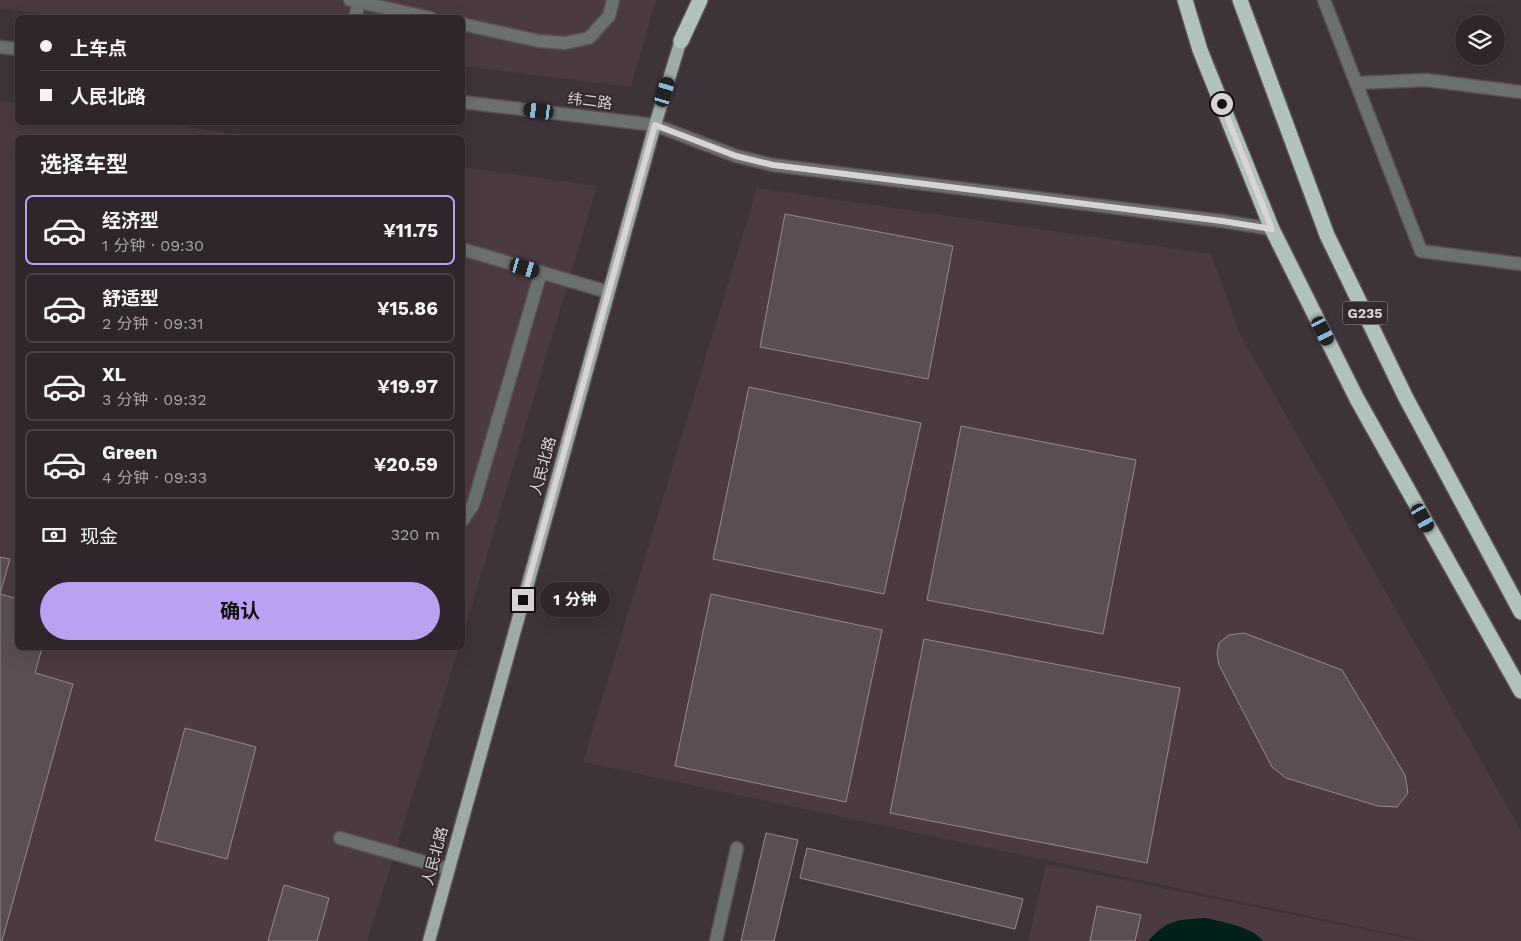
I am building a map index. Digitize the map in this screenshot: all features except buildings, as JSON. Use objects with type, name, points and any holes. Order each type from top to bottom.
[{"type":"highway","points":[[680,41],[700,0]]},
{"type":"highway","name":"G235","points":[[1185,0],[1200,50],[1272,229],[1356,399],[1521,691]]},
{"type":"highway","name":"G235","points":[[1240,0],[1327,234],[1406,398],[1521,612]]},
{"type":"main road","name":"人民北路","points":[[429,941],[608,292],[655,125],[693,0]]},
{"type":"street","points":[[465,25],[539,40],[565,43],[588,38],[609,16],[613,0]]},
{"type":"street","points":[[1324,0],[1421,251],[1521,264]]},
{"type":"street","points":[[356,15],[355,1],[418,15]]},
{"type":"street","points":[[0,47],[15,49]]},
{"type":"street","points":[[1356,83],[1426,80],[1521,92]]},
{"type":"street","name":"纬二路","points":[[465,102],[655,125],[736,156],[773,165],[1272,229]]},
{"type":"street","points":[[465,250],[608,292]]},
{"type":"street","points":[[465,517],[473,506],[541,272]]},
{"type":"street","points":[[340,838],[449,869]]},
{"type":"street","points":[[716,941],[737,848]]},
{"type":"shaded area","points":[[0,0],[656,0],[631,87],[465,66],[465,15],[50,15],[0,8]]},
{"type":"shaded area","points":[[0,101],[15,104],[15,125],[172,125],[242,135],[15,135],[15,650],[458,650],[367,941],[0,941]]},
{"type":"shaded area","points":[[465,167],[597,186],[465,628]]},
{"type":"shaded area","points":[[757,188],[1211,254],[1240,334],[1521,831],[1521,941],[1427,941],[583,762]]},
{"type":"shaded area","points":[[1046,864],[1420,941],[1028,941]]},
{"type":"shaded area","points":[[1206,918],[1245,929],[1263,941],[1148,941],[1162,928],[1174,922]]},
{"type":"route","points":[[523,600],[655,125],[736,156],[773,165],[1222,221],[1272,229],[1222,104]]}]
